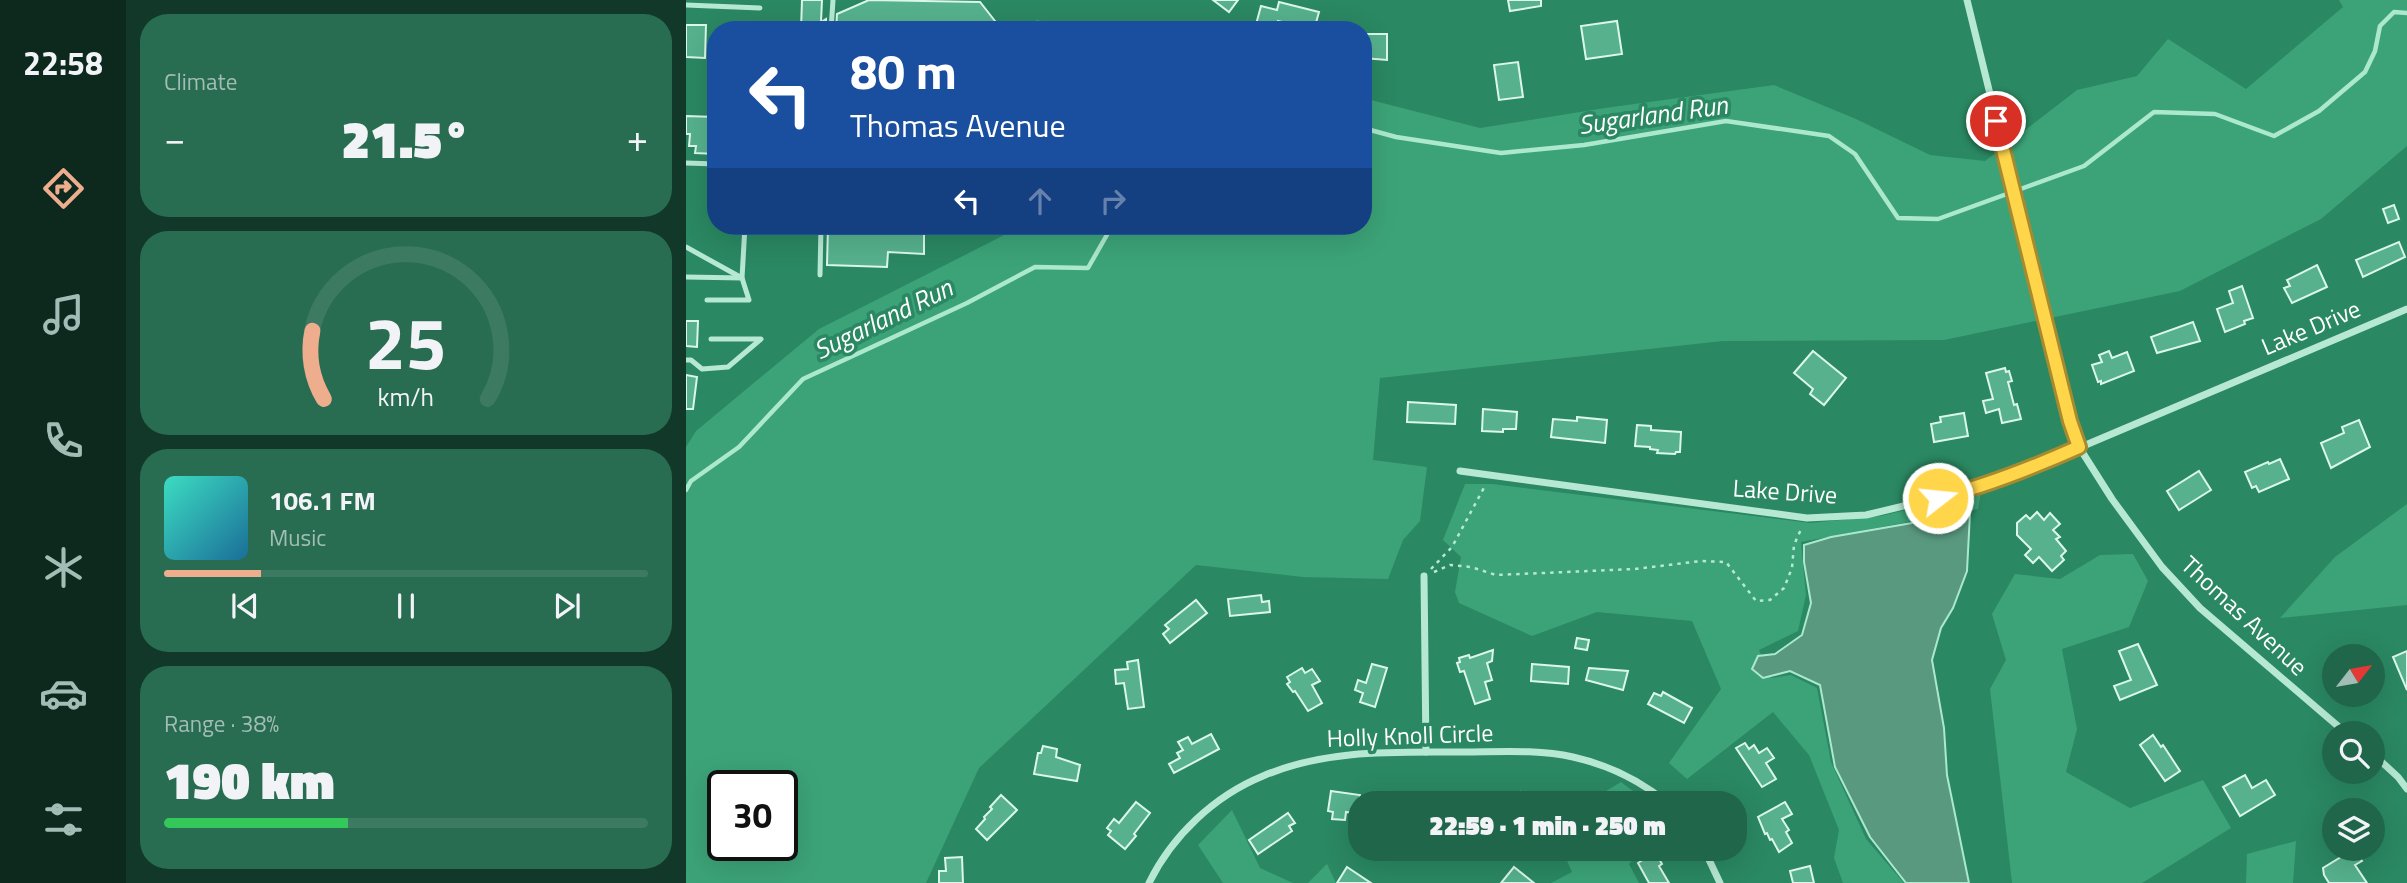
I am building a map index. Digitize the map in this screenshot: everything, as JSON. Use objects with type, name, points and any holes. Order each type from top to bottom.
[{"type":"street","name":"Thomas Avenue","points":[[1967,0],[2070,421],[2079,447],[2162,567],[2200,608],[2332,721]]},
{"type":"street","name":"Lake Drive","points":[[1460,471],[1807,518],[1866,515],[1962,492],[2041,464],[2407,309]]},
{"type":"street","points":[[1424,576],[1426,752]]},
{"type":"street","name":"Holly Knoll Circle","points":[[1149,883],[1168,850],[1186,829],[1211,807],[1261,777],[1296,763],[1326,757],[1426,752],[1508,752],[1571,757],[1624,775],[1652,791]]},
{"type":"street","points":[[2385,765],[2407,789]]},
{"type":"street","points":[[1710,861],[1720,883]]},
{"type":"lane","points":[[832,21],[833,0]]},
{"type":"lane","points":[[686,5],[725,3],[760,8]]},
{"type":"lane","points":[[686,163],[707,164]]},
{"type":"lane","points":[[707,300],[749,300],[742,278],[744,235]]},
{"type":"lane","points":[[820,275],[821,235]]},
{"type":"lane","points":[[686,247],[742,278]]},
{"type":"lane","points":[[686,277],[742,278]]},
{"type":"lane","points":[[686,360],[691,360],[702,369],[728,367],[761,339],[710,339]]},
{"type":"path","points":[[1424,576],[1452,547],[1486,484],[1487,475]]},
{"type":"path","points":[[1424,576],[1450,565],[1471,567],[1496,575],[1635,569],[1700,561],[1726,562],[1756,601],[1770,600],[1784,588],[1792,568],[1794,545],[1807,518]]},
{"type":"shaded area","points":[[2339,0],[2407,0],[2407,146],[2321,219],[2180,291],[1944,340],[1723,341],[1380,378],[1373,460],[1427,467],[1420,521],[1403,540],[1388,579],[1303,577],[1196,565],[979,768],[926,883],[686,883],[686,447],[696,431],[819,329],[1004,235],[1372,235],[1372,100],[1480,128],[1774,85],[1856,119],[1930,155],[1985,161],[2077,90],[2137,76],[2168,39],[2246,89],[2343,7]]},
{"type":"shaded area","points":[[1465,484],[1492,484],[1810,523],[1881,516],[1981,492],[1978,509],[1801,542],[1806,595],[1798,631],[1759,650],[1771,678],[1791,675],[1817,688],[1831,762],[1866,839],[1904,883],[1843,883],[1834,858],[1839,830],[1809,755],[1773,712],[1687,779],[1669,763],[1721,689],[1692,621],[1597,612],[1532,636],[1459,603],[1455,592],[1461,557],[1443,540]]},
{"type":"shaded area","points":[[2407,504],[2407,605],[2280,618],[2335,557]]},
{"type":"shaded area","points":[[1970,513],[1967,571],[1953,608],[1941,628],[1932,660],[1944,728],[1947,775],[1969,883],[1906,883],[1870,837],[1835,767],[1820,685],[1790,671],[1763,678],[1752,669],[1758,656],[1775,654],[1802,635],[1811,603],[1804,545],[1831,537]]},
{"type":"shaded area","points":[[2133,554],[2148,581],[2129,627],[2062,649],[2077,729],[2066,772],[2130,808],[2203,780],[2231,828],[2142,883],[2012,883],[1990,689],[2006,660],[1992,614],[2015,574],[2060,579],[2100,555]]},
{"type":"shaded area","points":[[1621,782],[1633,791],[1606,791]]},
{"type":"shaded area","points":[[1232,810],[1260,868],[1293,883],[1223,883],[1198,845]]},
{"type":"shaded area","points":[[2296,841],[2293,883],[2246,883],[2247,854]]},
{"type":"shaded area","points":[[1567,861],[1632,861],[1629,864],[1639,883],[1551,883],[1572,872]]},
{"type":"shaded area","points":[[1327,864],[1336,883],[1308,883]]},
{"type":"building","points":[[802,0],[822,0],[821,21],[801,21]]},
{"type":"building","points":[[869,0],[980,2],[995,21],[837,21],[837,14]]},
{"type":"building","points":[[1213,0],[1238,0],[1229,12]]},
{"type":"building","points":[[1508,0],[1541,0],[1541,6],[1510,11]]},
{"type":"building","points":[[1279,2],[1319,12],[1316,21],[1257,21],[1261,6],[1277,10]]},
{"type":"building","points":[[1617,21],[1622,54],[1586,59],[1581,26]]},
{"type":"building","points":[[686,25],[706,25],[705,58],[686,57]]},
{"type":"building","points":[[1372,34],[1387,34],[1387,60],[1372,59]]},
{"type":"building","points":[[1518,62],[1523,97],[1499,100],[1494,65]]},
{"type":"building","points":[[686,116],[707,117],[707,154],[695,153],[696,146],[689,146],[690,134],[686,134]]},
{"type":"building","points":[[2394,205],[2399,219],[2388,223],[2383,209]]},
{"type":"building","points":[[828,235],[924,235],[924,254],[888,252],[887,267],[827,265]]},
{"type":"building","points":[[2399,242],[2405,257],[2363,277],[2356,260]]},
{"type":"building","points":[[2317,265],[2327,287],[2292,303],[2284,288],[2290,286],[2287,280]]},
{"type":"building","points":[[2242,286],[2253,318],[2225,332],[2217,309],[2233,303],[2229,291]]},
{"type":"building","points":[[686,321],[698,321],[697,347],[686,346]]},
{"type":"building","points":[[2193,322],[2200,341],[2157,353],[2151,337]]},
{"type":"building","points":[[1813,351],[1846,378],[1824,405],[1810,394],[1813,389],[1794,373]]},
{"type":"building","points":[[2109,351],[2112,358],[2127,352],[2134,371],[2101,384],[2092,365],[2102,362],[2099,355]]},
{"type":"building","points":[[2005,368],[2006,372],[2009,371],[2012,381],[2008,382],[2021,419],[2002,423],[1999,409],[1986,413],[1983,401],[1993,399],[1986,373]]},
{"type":"building","points":[[686,375],[697,377],[693,409],[686,409]]},
{"type":"building","points":[[1408,402],[1456,405],[1455,424],[1407,422]]},
{"type":"building","points":[[1483,409],[1517,412],[1516,429],[1503,429],[1503,432],[1482,431]]},
{"type":"building","points":[[1964,413],[1968,436],[1934,442],[1931,424],[1941,422],[1940,417]]},
{"type":"building","points":[[1577,417],[1607,420],[1605,443],[1551,437],[1553,419],[1577,421]]},
{"type":"building","points":[[2359,420],[2370,447],[2331,468],[2321,443],[2344,433],[2342,427]]},
{"type":"building","points":[[1637,425],[1651,426],[1651,430],[1681,432],[1680,452],[1657,453],[1658,450],[1650,447],[1635,446]]},
{"type":"building","points":[[2280,459],[2289,479],[2259,492],[2256,486],[2252,488],[2245,472]]},
{"type":"building","points":[[2199,471],[2211,490],[2179,510],[2167,491]]},
{"type":"building","points":[[2037,512],[2044,520],[2050,513],[2060,524],[2053,530],[2060,537],[2056,539],[2066,551],[2061,556],[2064,560],[2052,571],[2039,557],[2033,563],[2025,555],[2031,549],[2017,535],[2017,523],[2026,515],[2030,519]]},
{"type":"building","points":[[1261,595],[1262,602],[1269,601],[1270,612],[1230,616],[1228,599]]},
{"type":"building","points":[[1196,600],[1207,613],[1170,643],[1163,634],[1169,629],[1165,625]]},
{"type":"building","points":[[1577,638],[1589,640],[1587,650],[1575,648]]},
{"type":"building","points":[[2138,644],[2157,685],[2120,700],[2114,686],[2131,680],[2119,651]]},
{"type":"building","points":[[1493,650],[1492,661],[1487,663],[1492,680],[1485,682],[1490,699],[1475,704],[1464,671],[1460,672],[1457,663],[1460,662],[1459,658],[1469,655],[1470,658]]},
{"type":"building","points":[[2407,651],[2407,690],[2393,657]]},
{"type":"building","points":[[1138,660],[1144,707],[1128,709],[1124,683],[1116,684],[1115,670],[1128,669],[1127,662]]},
{"type":"building","points":[[1372,664],[1387,668],[1375,707],[1360,702],[1363,693],[1355,690],[1358,680],[1366,683]]},
{"type":"building","points":[[1532,664],[1569,667],[1568,684],[1531,681]]},
{"type":"building","points":[[1302,668],[1305,673],[1312,669],[1320,681],[1312,685],[1322,703],[1308,711],[1287,684],[1290,682],[1287,677]]},
{"type":"building","points":[[1589,668],[1628,671],[1623,690],[1586,680]]},
{"type":"building","points":[[1663,692],[1692,708],[1684,723],[1648,704],[1654,693],[1661,696]]},
{"type":"building","points":[[1211,734],[1219,749],[1174,773],[1169,764],[1180,758],[1177,753],[1183,750],[1178,742],[1188,737],[1192,744]]},
{"type":"building","points":[[2153,735],[2180,771],[2165,781],[2140,745]]},
{"type":"building","points":[[1745,743],[1749,749],[1754,745],[1759,753],[1767,748],[1774,758],[1766,763],[1776,779],[1762,787],[1736,748]]},
{"type":"building","points":[[1043,746],[1057,749],[1056,757],[1080,765],[1077,781],[1034,774],[1038,753],[1041,753]]},
{"type":"building","points":[[2245,775],[2252,788],[2266,780],[2275,795],[2240,816],[2223,787]]},
{"type":"building","points":[[1331,791],[1348,793],[1348,812],[1345,820],[1332,819],[1333,812],[1328,811]]},
{"type":"building","points":[[1001,795],[1017,810],[987,840],[976,829]]},
{"type":"building","points":[[1136,802],[1150,813],[1125,849],[1108,835],[1111,831],[1107,828],[1114,819],[1119,823]]},
{"type":"building","points":[[1785,802],[1792,814],[1782,819],[1789,830],[1786,832],[1792,843],[1779,852],[1772,839],[1765,834],[1758,817]]},
{"type":"building","points":[[1288,813],[1295,823],[1289,826],[1292,831],[1258,854],[1249,840]]},
{"type":"building","points":[[962,857],[963,883],[939,883],[939,871],[946,871],[945,858]]},
{"type":"building","points":[[1660,861],[1662,864],[1659,866],[1669,883],[1649,883],[1638,863]]},
{"type":"building","points":[[2334,861],[2362,861],[2355,865],[2367,883],[2329,883],[2323,868]]},
{"type":"building","points":[[1810,866],[1814,883],[1793,883],[1790,871]]},
{"type":"building","points":[[1347,867],[1371,883],[1337,883]]},
{"type":"building","points":[[1514,867],[1534,883],[1501,883]]},
{"type":"waterway","name":"Sugarland Run","points":[[1372,130],[1396,137],[1501,153],[1584,145],[1726,121],[1829,136],[1855,154],[1898,218],[1938,219],[2084,166],[2154,112],[2215,114],[2274,136],[2319,111],[2365,72],[2375,51],[2380,26],[2394,12],[2407,13]]},
{"type":"waterway","name":"Sugarland Run","points":[[686,490],[691,481],[739,447],[803,379],[967,303],[1035,267],[1088,268],[1107,235]]},
{"type":"route","points":[[1938,498],[2036,466],[2079,447],[2070,421],[1996,121]]}]
